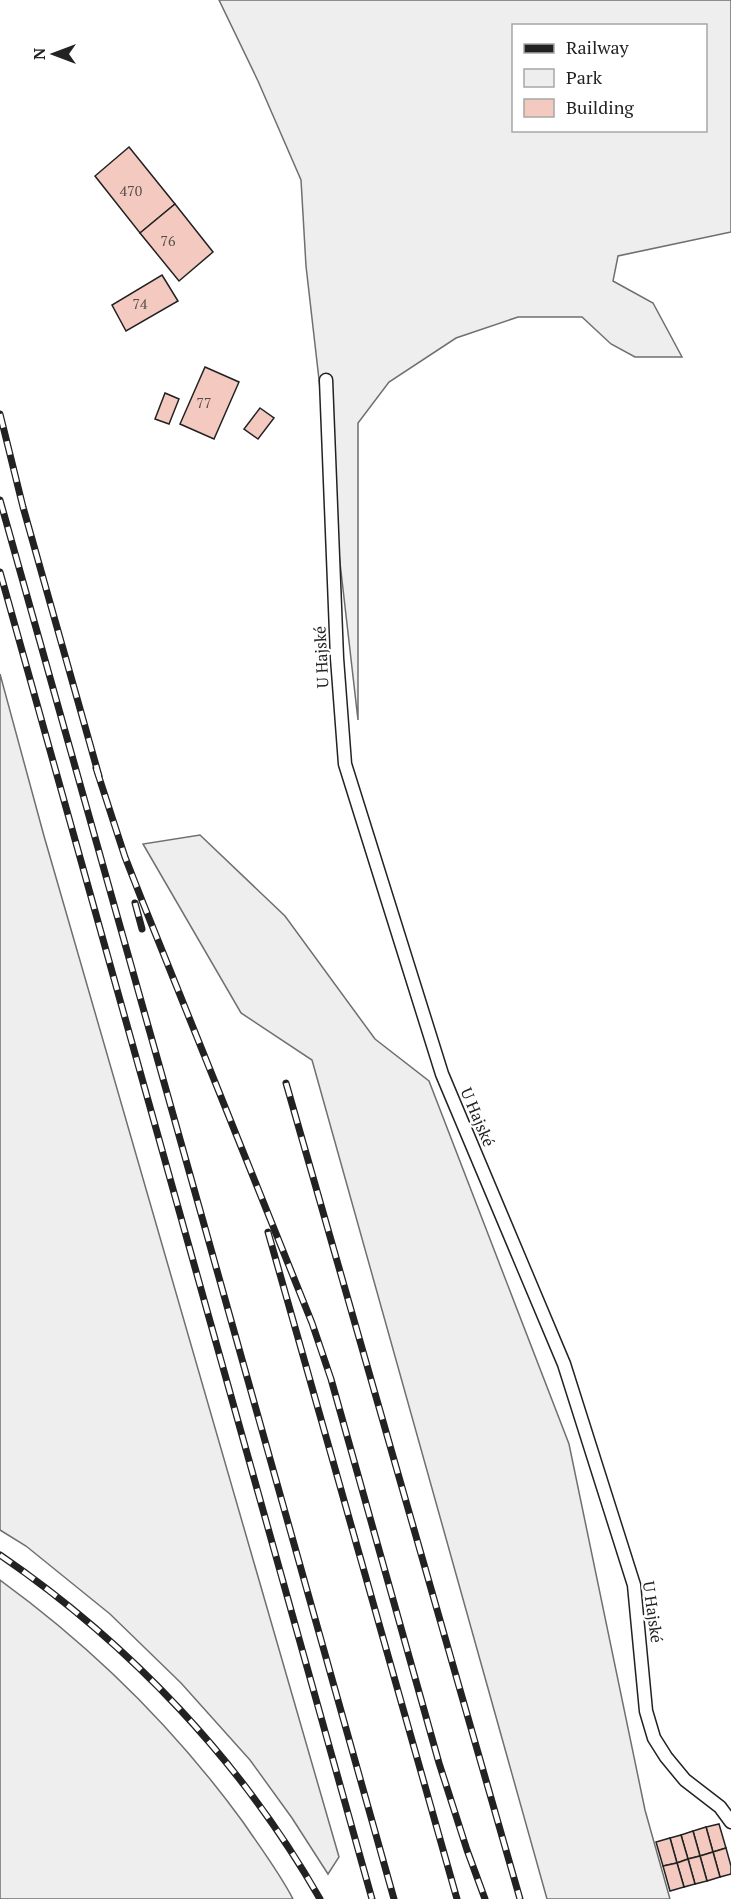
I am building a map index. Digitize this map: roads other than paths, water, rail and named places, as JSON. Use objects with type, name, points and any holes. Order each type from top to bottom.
[{"type":"lane","name":"U Hajské","points":[[326,380],[337,658],[345,764],[442,1074],[564,1365],[631,1574],[641,1648],[646,1711],[654,1738],[685,1780],[720,1807],[731,1822]]},
{"type":"railway","points":[[0,414],[23,507],[99,776]]},
{"type":"railway","points":[[0,500],[394,1899]]},
{"type":"railway","points":[[0,572],[372,1899]]},
{"type":"railway","points":[[96,768],[125,857],[312,1323],[331,1379],[439,1763],[485,1899]]},
{"type":"railway","points":[[135,903],[142,929]]},
{"type":"railway","points":[[286,1083],[520,1899]]},
{"type":"railway","points":[[268,1232],[457,1899]]},
{"type":"railway","points":[[0,1555],[94,1627],[180,1709],[219,1753],[255,1800],[320,1899]]}]
